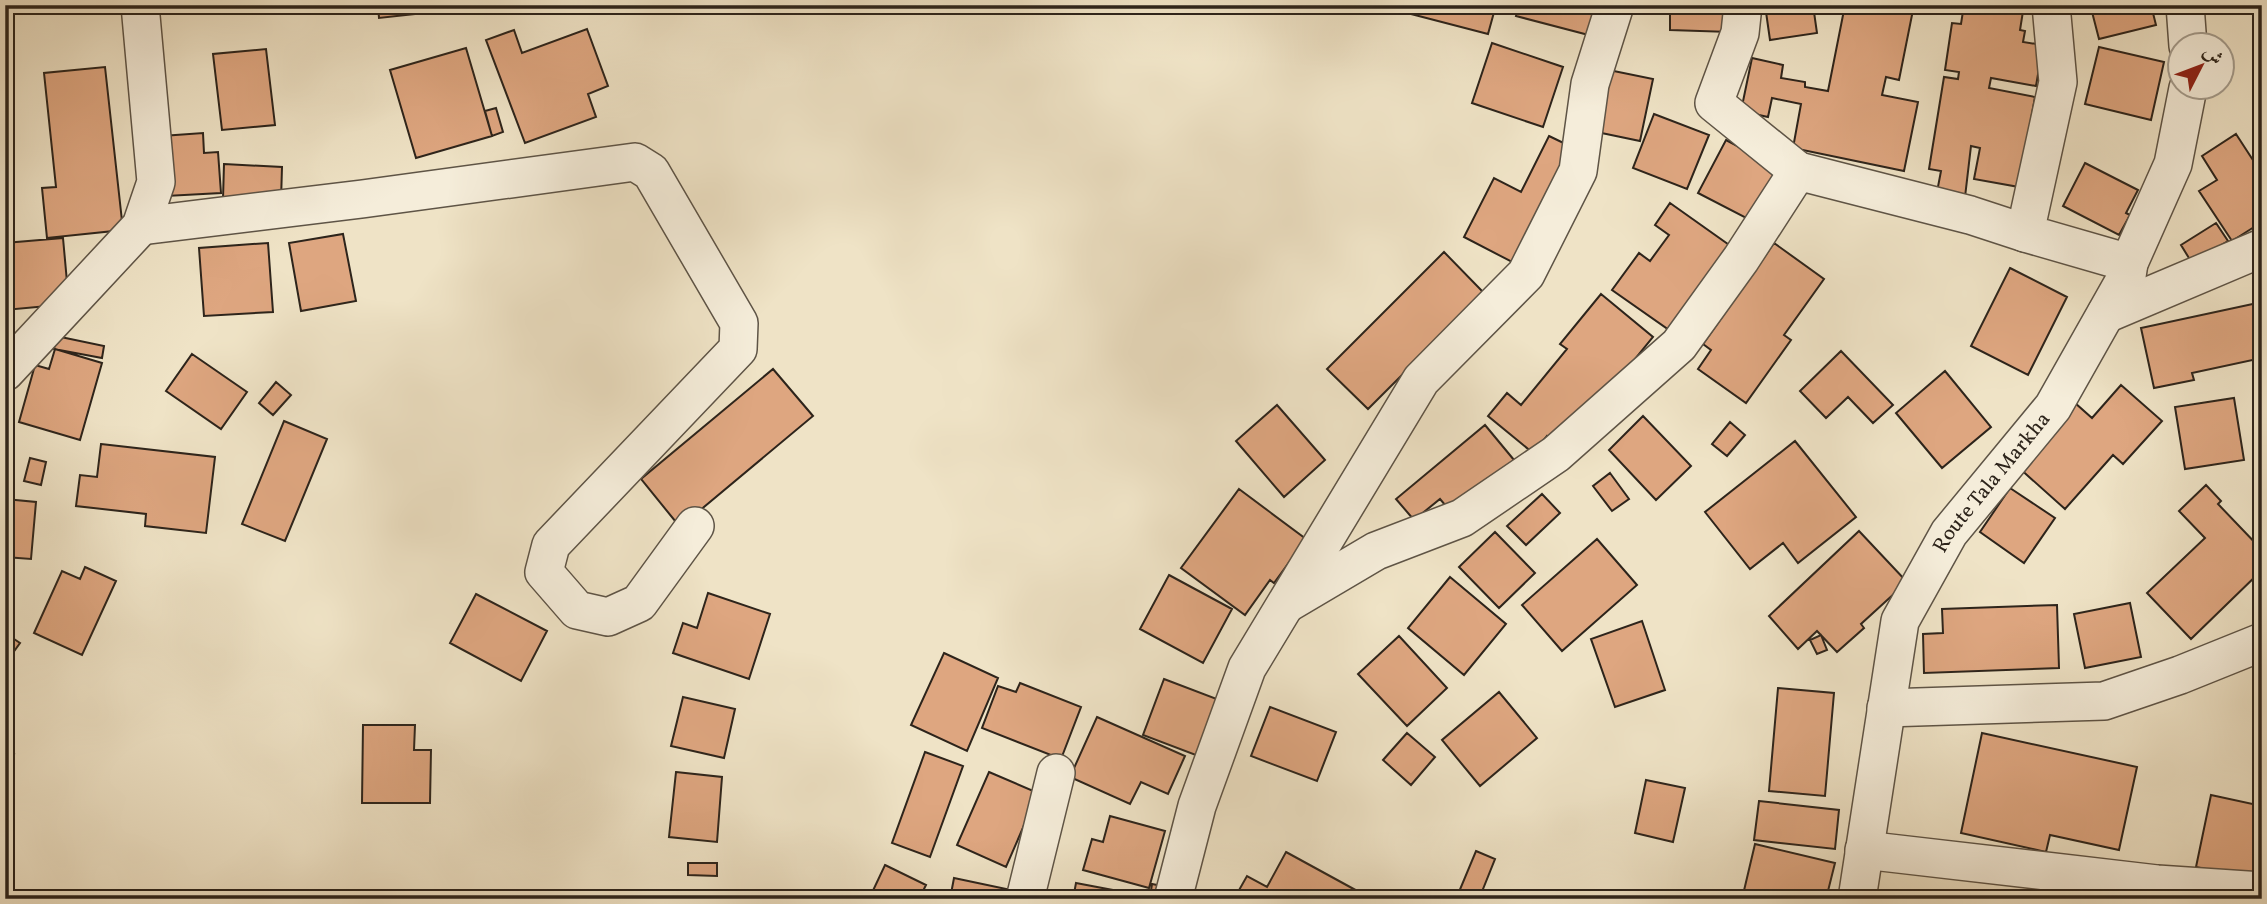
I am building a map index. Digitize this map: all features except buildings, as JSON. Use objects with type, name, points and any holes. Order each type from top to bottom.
[{"type":"street","points":[[5,372],[141,226],[156,182],[140,5]]},
{"type":"street","points":[[1173,899],[1197,806],[1247,668],[1421,380],[1526,274],[1578,171],[1590,84],[1615,5]]},
{"type":"street","points":[[1743,5],[1740,33],[1714,103],[1798,171],[1970,215],[2129,263]]},
{"type":"street","points":[[2025,233],[2058,82],[2051,5]]},
{"type":"street","points":[[2185,5],[2187,32]]},
{"type":"street","name":"Route Tala Markha","points":[[1857,899],[1900,621],[1949,533],[2053,407],[2127,276],[2129,263],[2173,164],[2185,102]]},
{"type":"street","points":[[141,226],[635,162],[651,172],[739,323],[738,349],[551,545],[544,572],[577,610],[608,617],[639,603],[695,526]]},
{"type":"street","points":[[1284,605],[1376,551],[1462,518],[1556,454],[1679,345],[1741,259],[1798,171]]},
{"type":"street","points":[[2106,314],[2262,248]]},
{"type":"street","points":[[1886,708],[2104,701],[2180,675],[2262,642]]},
{"type":"street","points":[[1025,899],[1056,774]]},
{"type":"street","points":[[1864,850],[2157,884],[2262,891]]}]
